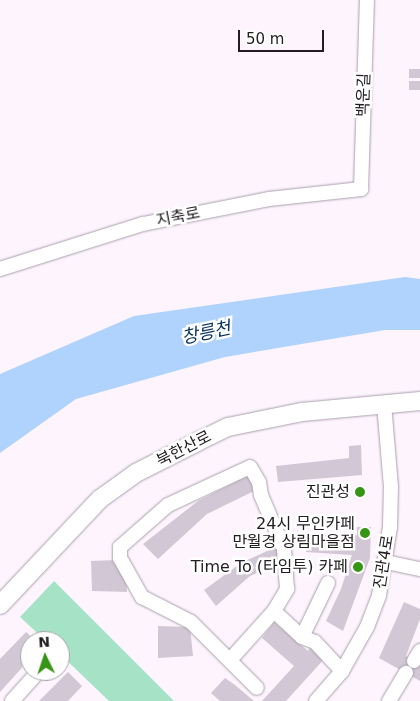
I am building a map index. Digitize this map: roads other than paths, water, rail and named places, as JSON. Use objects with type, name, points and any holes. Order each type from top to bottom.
[{"type":"main road","name":"북한산로","points":[[0,605],[100,499],[136,473],[228,427],[302,412],[420,401]]},
{"type":"street","name":"백운길","points":[[361,189],[367,0]]},
{"type":"street","name":"지축로","points":[[0,269],[143,224],[270,199],[361,189]]},
{"type":"street","name":"진관4로","points":[[316,701],[342,672],[367,626],[379,595],[386,562],[391,487],[384,404]]},
{"type":"street","points":[[230,660],[274,611],[286,589],[286,558],[261,495],[259,482],[250,467],[168,505],[120,547],[120,558],[142,597],[191,622],[257,688]]},
{"type":"street","points":[[386,562],[420,569]]},
{"type":"street","points":[[302,637],[328,584]]},
{"type":"street","points":[[274,611],[302,637],[315,642],[342,672]]},
{"type":"street","points":[[389,701],[406,673]]},
{"type":"street","points":[[12,701],[30,681]]},
{"type":"water","name":"창릉천","points":[[405,277],[420,279],[420,330],[385,330],[225,357],[76,399],[0,453],[0,374],[134,316]]},
{"type":"place","name":"진관성","points":[[360,492]]},
{"type":"place","name":"24시 무인카페 만월경 상림마을점","points":[[365,533]]},
{"type":"place","name":"Time To (타임투) 카페","points":[[358,567]]}]
